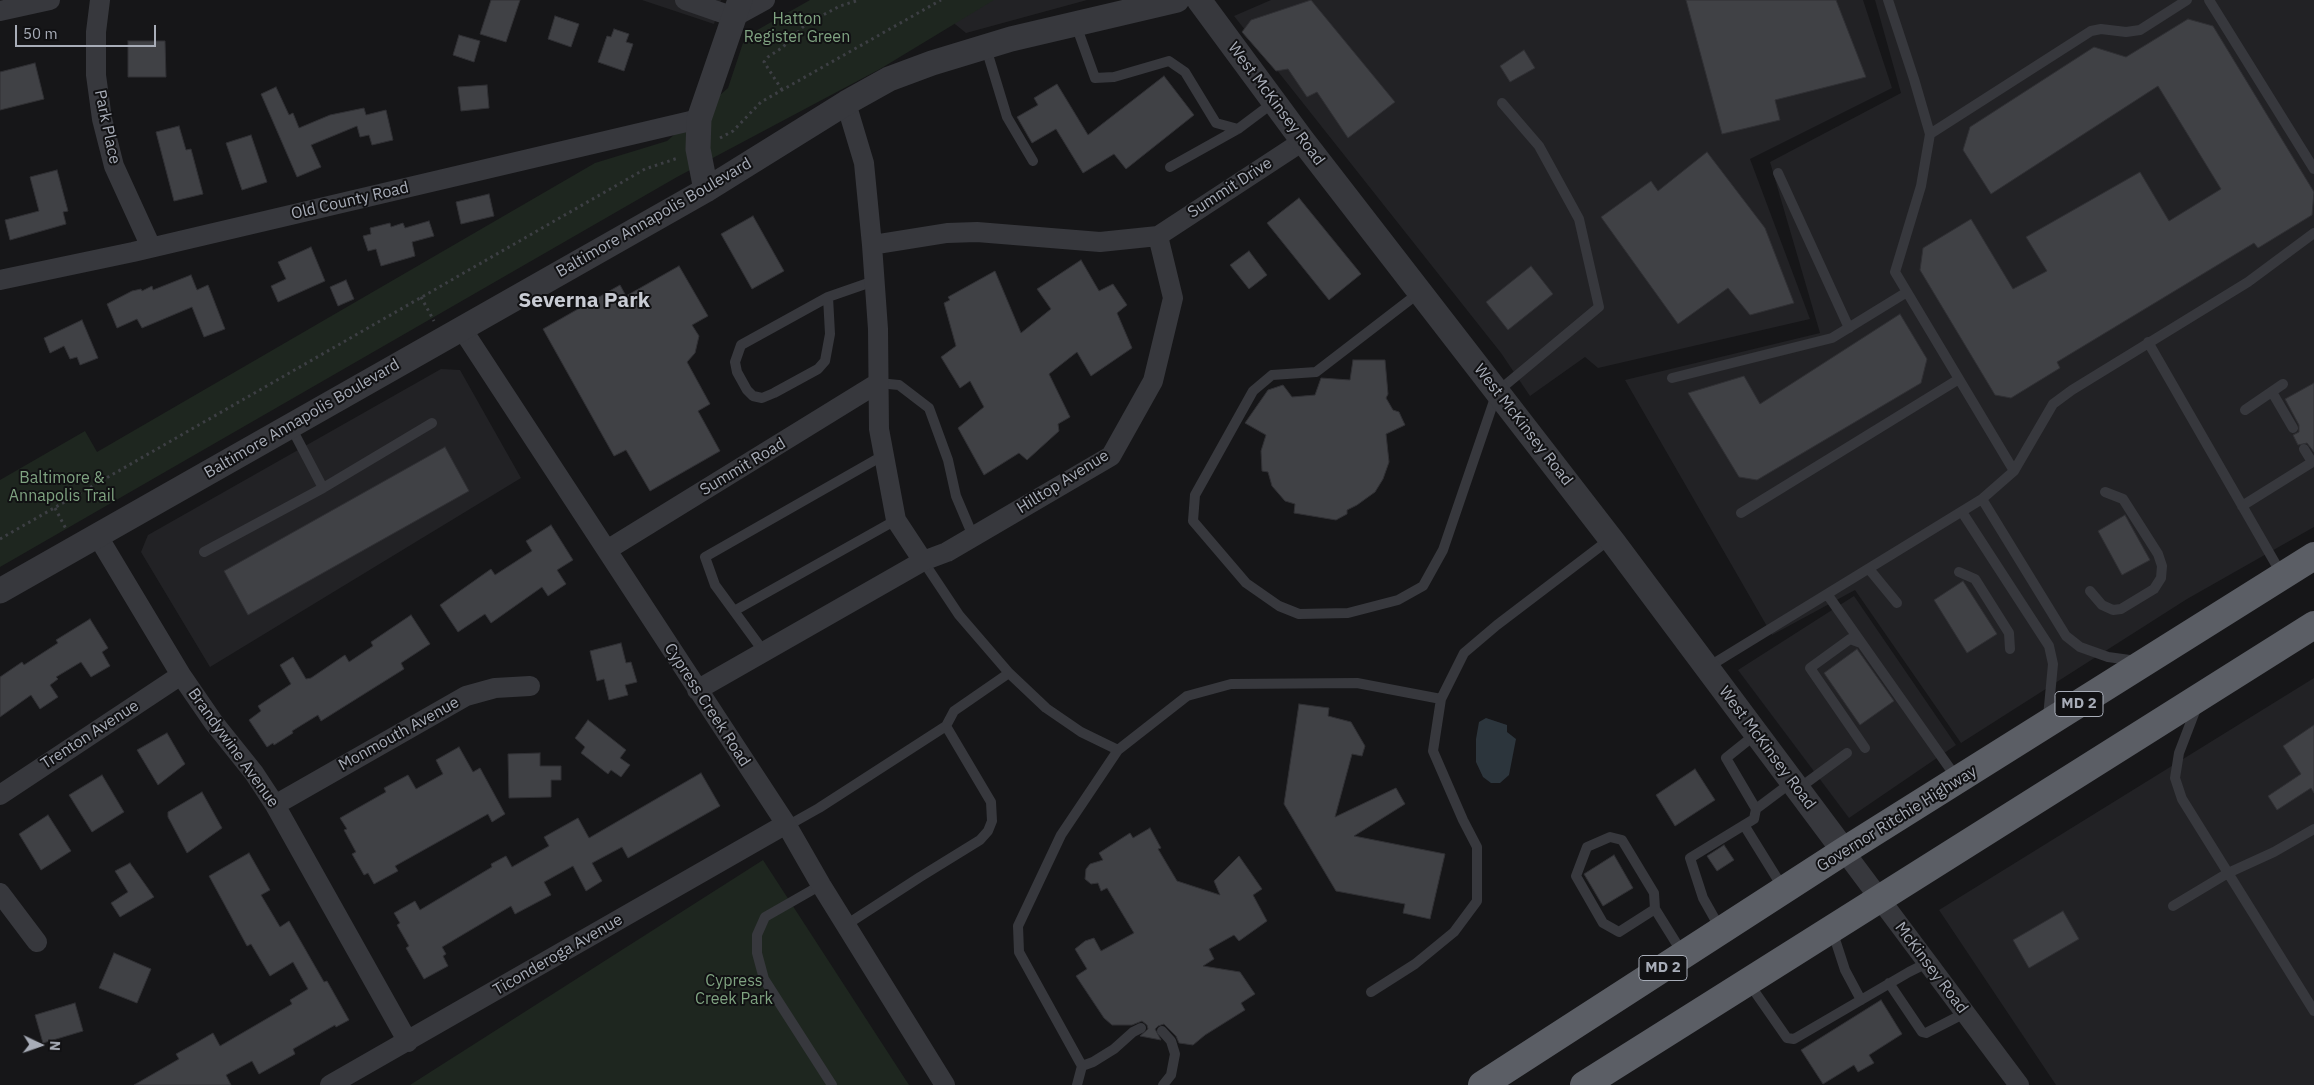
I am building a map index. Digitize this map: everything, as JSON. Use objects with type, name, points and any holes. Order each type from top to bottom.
[{"type":"highway","name":"Governor Ritchie Highway","points":[[1482,1085],[1844,851],[2314,556]]},
{"type":"highway","points":[[1584,1085],[2314,625]]},
{"type":"street","points":[[0,11],[50,0]]},
{"type":"street","name":"Park Place","points":[[100,0],[96,32],[96,75],[102,119],[114,166],[151,247]]},
{"type":"street","points":[[684,0],[737,8],[765,0]]},
{"type":"street","name":"Baltimore Annapolis Boulevard","points":[[0,591],[706,190],[846,103],[889,79],[932,63],[985,47],[1177,0]]},
{"type":"street","name":"West McKinsey Road","points":[[1199,0],[1303,141],[1610,539],[1844,851]]},
{"type":"street","points":[[706,190],[698,149],[699,119],[737,8]]},
{"type":"street","points":[[846,103],[864,164],[872,245],[879,429],[896,520],[923,561]]},
{"type":"street","name":"Old County Road","points":[[0,280],[151,247],[699,119]]},
{"type":"street","name":"Summit Drive","points":[[1158,236],[1303,141]]},
{"type":"street","points":[[872,245],[947,233],[977,232],[1100,242],[1158,236]]},
{"type":"street","name":"Hilltop Avenue","points":[[697,690],[923,561],[946,552],[1111,456],[1153,381],[1173,298],[1158,236]]},
{"type":"street","name":"Cypress Creek Road","points":[[462,329],[786,825],[945,1085]]},
{"type":"street","name":"Summit Road","points":[[607,550],[878,383]]},
{"type":"street","name":"Brandywine Avenue","points":[[97,535],[181,675],[214,723],[254,773],[275,805],[408,1042]]},
{"type":"street","name":"Trenton Avenue","points":[[0,795],[181,675]]},
{"type":"street","name":"Monmouth Avenue","points":[[275,805],[466,696],[495,688],[530,686]]},
{"type":"street","name":"Ticonderoga Avenue","points":[[330,1085],[786,825]]},
{"type":"street","name":"McKinsey Road","points":[[1844,851],[2019,1085]]},
{"type":"street","points":[[0,893],[37,942]]},
{"type":"lane","points":[[1888,0],[1930,134],[1921,186],[1895,272],[2014,471]]},
{"type":"lane","points":[[1930,134],[2091,31],[2101,29],[2126,32],[2140,30],[2187,0]]},
{"type":"lane","points":[[2209,0],[2314,169]]},
{"type":"lane","points":[[1076,24],[1095,78],[1114,77],[1169,61],[1185,72],[1216,123],[1238,129]]},
{"type":"lane","points":[[985,47],[1008,117],[1034,161]]},
{"type":"lane","points":[[1170,167],[1238,129],[1274,102]]},
{"type":"lane","points":[[1420,292],[1316,372],[1272,375],[1253,391],[1194,495],[1192,521],[1246,583],[1279,606],[1298,614],[1348,613],[1398,600],[1423,586],[1443,550],[1497,392],[1599,307],[1579,219],[1539,146],[1502,103]]},
{"type":"lane","points":[[1778,173],[1849,328]]},
{"type":"lane","points":[[1707,667],[1982,499],[2014,471],[2053,404],[2148,342],[2248,282],[2314,233]]},
{"type":"lane","points":[[828,297],[830,334],[825,361],[818,369],[774,393],[762,398],[753,396],[746,390],[737,372],[735,362],[741,344],[828,297],[874,281]]},
{"type":"lane","points":[[1672,378],[1832,338],[1907,292]]},
{"type":"lane","points":[[2148,342],[2282,576]]},
{"type":"lane","points":[[1741,513],[1959,379]]},
{"type":"lane","points":[[878,383],[899,385],[930,408],[948,460],[956,496],[973,536]]},
{"type":"lane","points":[[2245,410],[2284,384]]},
{"type":"lane","points":[[2272,392],[2293,428]]},
{"type":"lane","points":[[204,552],[324,488],[432,423]]},
{"type":"lane","points":[[290,426],[324,488]]},
{"type":"lane","points":[[2242,506],[2313,462],[2304,449]]},
{"type":"lane","points":[[764,652],[715,585],[705,557],[884,455]]},
{"type":"lane","points":[[2090,592],[2102,605],[2112,610],[2121,609],[2154,590],[2160,578],[2162,566],[2158,554],[2123,499],[2104,492]]},
{"type":"lane","points":[[1982,499],[2066,636],[2080,648],[2108,657],[2145,662]]},
{"type":"lane","points":[[1962,512],[2049,646],[2053,664],[2052,690],[2047,724]]},
{"type":"lane","points":[[734,610],[896,520]]},
{"type":"lane","points":[[1371,992],[1415,964],[1454,932],[1477,901],[1478,847],[1463,820],[1433,750],[1440,699],[1464,654],[1497,625],[1610,539]]},
{"type":"lane","points":[[923,561],[959,615],[1009,673],[1046,708],[1081,732],[1118,750]]},
{"type":"lane","points":[[1869,569],[1898,603]]},
{"type":"lane","points":[[1959,572],[1975,579],[2009,633],[2010,649]]},
{"type":"lane","points":[[1827,594],[1958,780]]},
{"type":"lane","points":[[1862,644],[1850,639],[1810,668],[1865,748]]},
{"type":"lane","points":[[786,825],[827,803],[946,726],[954,711],[1009,673]]},
{"type":"lane","points":[[1077,1085],[1082,1066],[1019,952],[1018,926],[1061,835],[1118,750],[1187,696],[1231,684],[1357,683],[1440,699]]},
{"type":"lane","points":[[2201,696],[2179,752],[2175,778],[2182,799],[2314,1011]]},
{"type":"lane","points":[[846,925],[980,840],[988,830],[992,821],[991,802],[946,726]]},
{"type":"lane","points":[[1722,931],[1704,898],[1690,858],[1754,819],[1756,809],[1726,758],[1756,734]]},
{"type":"lane","points":[[1756,809],[1847,753]]},
{"type":"lane","points":[[1744,825],[1784,890]]},
{"type":"lane","points":[[2173,906],[2228,873],[2274,852],[2314,829]]},
{"type":"lane","points":[[1655,909],[1619,932],[1603,923],[1576,876],[1587,847],[1610,837],[1622,840],[1654,893],[1655,909],[1684,955]]},
{"type":"lane","points":[[821,885],[765,917],[757,935],[757,953],[764,979],[832,1085]]},
{"type":"lane","points":[[1831,930],[1844,970],[1861,1000]]},
{"type":"lane","points":[[1748,982],[1787,1038],[1794,1039],[1927,963]]},
{"type":"lane","points":[[1889,983],[1922,1032],[1926,1033],[1965,1013]]},
{"type":"lane","points":[[1082,1066],[1100,1058],[1141,1028]]},
{"type":"lane","points":[[1162,1031],[1171,1041],[1175,1054],[1171,1075],[1163,1085]]},
{"type":"path","points":[[782,90],[764,62],[768,57],[783,46],[806,24],[840,6],[859,0]]},
{"type":"path","points":[[713,142],[733,131],[761,102],[940,0]]},
{"type":"path","points":[[0,539],[645,169],[674,160]]},
{"type":"path","points":[[421,297],[436,324]]},
{"type":"path","points":[[55,508],[68,534]]},
{"type":"shaded area","points":[[642,0],[721,0],[714,24]]},
{"type":"shaded area","points":[[976,0],[1087,0],[966,33],[945,16]]},
{"type":"shaded area","points":[[1271,0],[1863,0],[1892,88],[1750,159],[1810,319],[1598,368],[1585,357],[1530,396],[1501,353],[1234,16]]},
{"type":"shaded area","points":[[1875,0],[2314,0],[2314,527],[2187,599],[1961,743],[1855,590],[1772,635],[1625,380],[1820,333],[1770,162],[1901,93]]},
{"type":"shaded area","points":[[441,369],[460,370],[521,478],[210,667],[141,552],[148,535]]},
{"type":"shaded area","points":[[1854,596],[1956,745],[1849,818],[1738,670]]},
{"type":"shaded area","points":[[2314,678],[2314,1085],[2056,1085],[1939,910]]},
{"type":"shaded area","points":[[1486,718],[1507,725],[1507,732],[1516,739],[1509,775],[1500,783],[1491,783],[1483,777],[1476,762],[1476,739],[1479,722]]},
{"type":"green space","name":"Baltimore & Annapolis Trail","points":[[810,0],[994,0],[880,69],[677,177],[0,567],[0,480],[85,431],[97,452],[595,163],[667,141],[728,88],[745,37]]},
{"type":"green space","name":"Cypress Creek Park","points":[[763,860],[909,1085],[410,1085]]},
{"type":"building","points":[[491,0],[520,0],[506,42],[480,34]]},
{"type":"building","points":[[1311,0],[1395,102],[1348,138],[1317,92],[1307,97],[1288,69],[1276,71],[1242,32],[1251,20]]},
{"type":"building","points":[[1686,0],[1836,0],[1866,77],[1775,100],[1780,120],[1722,134]]},
{"type":"building","points":[[555,16],[579,24],[571,47],[548,39]]},
{"type":"building","points":[[2188,19],[2213,26],[2314,192],[2312,215],[2258,248],[2254,243],[2057,362],[2060,368],[2011,398],[1995,395],[1920,270],[1923,248],[1971,219],[2013,289],[2047,271],[2026,237],[2140,172],[2169,221],[2221,189],[2158,86],[1991,194],[1963,150],[1970,127],[2094,47],[2126,57]]},
{"type":"building","points":[[614,29],[629,34],[626,42],[633,44],[624,71],[598,62],[607,36],[611,37]]},
{"type":"building","points":[[459,35],[480,41],[474,62],[453,55]]},
{"type":"building","points":[[128,41],[165,41],[166,77],[128,77]]},
{"type":"building","points":[[1524,50],[1535,68],[1510,82],[1500,66]]},
{"type":"building","points":[[35,63],[44,99],[0,110],[0,72]]},
{"type":"building","points":[[1164,76],[1194,115],[1126,169],[1114,154],[1083,173],[1056,129],[1032,143],[1017,117],[1038,105],[1034,98],[1057,84],[1088,135]]},
{"type":"building","points":[[487,85],[489,108],[461,111],[458,87]]},
{"type":"building","points":[[276,87],[289,115],[293,113],[299,128],[330,115],[364,108],[366,115],[386,110],[393,140],[372,145],[369,135],[360,137],[357,126],[311,145],[321,167],[297,177],[261,94]]},
{"type":"building","points":[[179,126],[186,150],[191,149],[203,194],[174,201],[156,132]]},
{"type":"building","points":[[251,135],[267,182],[242,190],[226,143]]},
{"type":"building","points":[[1707,152],[1765,228],[1794,303],[1750,315],[1728,288],[1678,324],[1601,217],[1651,181],[1658,191]]},
{"type":"building","points":[[57,170],[68,211],[63,212],[66,224],[10,240],[5,220],[39,211],[30,177]]},
{"type":"building","points":[[489,194],[494,216],[461,224],[456,202]]},
{"type":"building","points":[[1299,198],[1361,274],[1329,300],[1267,223]]},
{"type":"building","points":[[753,216],[784,271],[752,289],[721,234]]},
{"type":"building","points":[[429,221],[434,236],[412,242],[415,256],[381,266],[376,249],[368,251],[363,236],[371,234],[370,228],[390,223],[391,227],[403,223],[405,228]]},
{"type":"building","points":[[311,247],[325,281],[278,302],[271,286],[286,279],[278,262]]},
{"type":"building","points":[[1249,251],[1267,275],[1249,289],[1230,265]]},
{"type":"building","points":[[1081,260],[1099,291],[1113,284],[1127,305],[1117,313],[1132,348],[1091,376],[1077,352],[1049,374],[1070,417],[1058,424],[1059,431],[1027,460],[1019,453],[984,475],[958,428],[984,407],[970,381],[960,388],[941,357],[956,346],[944,303],[950,300],[948,297],[995,271],[1021,333],[1051,309],[1037,289]]},
{"type":"building","points":[[679,266],[708,316],[692,325],[699,336],[695,353],[687,362],[710,404],[698,411],[720,451],[650,491],[626,450],[614,456],[543,329],[620,285],[626,296]]},
{"type":"building","points":[[1531,266],[1553,294],[1508,330],[1486,302]]},
{"type":"building","points":[[191,275],[197,290],[208,285],[225,329],[204,337],[192,307],[142,328],[137,319],[117,328],[107,304],[132,291],[141,289],[142,291],[152,286],[153,290]]},
{"type":"building","points":[[346,280],[354,299],[338,306],[330,287]]},
{"type":"building","points":[[1900,314],[1927,359],[1921,383],[1757,480],[1739,477],[1688,393],[1744,376],[1760,404]]},
{"type":"building","points":[[82,320],[98,358],[80,365],[77,357],[70,359],[64,346],[50,353],[44,338]]},
{"type":"building","points":[[1353,360],[1385,360],[1388,394],[1386,398],[1393,410],[1399,412],[1405,425],[1386,434],[1389,462],[1383,479],[1375,492],[1347,510],[1347,514],[1336,520],[1294,513],[1295,504],[1285,501],[1272,486],[1268,472],[1262,471],[1261,451],[1266,435],[1245,423],[1268,390],[1283,385],[1292,397],[1315,395],[1321,378],[1350,380]]},
{"type":"building","points":[[2314,383],[2314,452],[2307,443],[2298,445],[2293,435],[2299,432],[2299,425],[2285,399]]},
{"type":"building","points":[[445,447],[469,491],[248,615],[224,571]]},
{"type":"building","points":[[2125,515],[2150,560],[2122,575],[2098,531]]},
{"type":"building","points":[[551,525],[573,560],[557,570],[566,584],[548,596],[542,587],[491,623],[485,614],[458,632],[440,605],[491,569],[495,575],[532,551],[526,541]]},
{"type":"building","points":[[1963,581],[1997,634],[1967,653],[1934,600]]},
{"type":"building","points":[[411,615],[430,644],[401,663],[404,669],[321,721],[318,715],[274,745],[273,743],[267,747],[249,720],[261,711],[258,706],[291,684],[280,665],[293,657],[306,679],[311,678],[345,655],[349,662],[373,646],[371,642]]},
{"type":"building","points":[[90,619],[108,648],[102,652],[110,666],[91,677],[81,662],[56,677],[58,679],[50,685],[58,697],[40,709],[31,695],[0,717],[0,677],[22,662],[24,665],[58,643],[56,640]]},
{"type":"building","points":[[621,643],[626,663],[631,662],[637,682],[625,685],[628,695],[609,700],[604,679],[597,681],[590,651]]},
{"type":"building","points":[[1857,649],[1894,701],[1860,725],[1824,673]]},
{"type":"building","points":[[1299,704],[1329,708],[1328,716],[1351,722],[1365,746],[1362,756],[1352,754],[1335,817],[1396,788],[1405,804],[1354,836],[1445,854],[1430,919],[1403,913],[1405,904],[1336,891],[1284,804]]},
{"type":"building","points":[[588,720],[626,750],[620,758],[630,765],[621,777],[611,770],[608,774],[581,753],[585,747],[575,738]]},
{"type":"building","points":[[2314,725],[2314,793],[2311,788],[2277,810],[2268,796],[2301,774],[2283,746]]},
{"type":"building","points":[[167,733],[185,764],[158,785],[137,750]]},
{"type":"building","points":[[459,747],[473,772],[480,768],[505,814],[492,822],[488,814],[395,866],[398,871],[374,884],[368,873],[364,875],[352,854],[356,852],[344,830],[347,829],[340,818],[386,792],[384,788],[408,775],[416,789],[443,774],[436,760]]},
{"type":"building","points":[[540,753],[540,766],[561,766],[561,780],[551,780],[551,797],[509,798],[508,754]]},
{"type":"building","points":[[1695,769],[1715,800],[1675,826],[1656,795]]},
{"type":"building","points":[[701,773],[720,806],[628,858],[622,847],[592,863],[602,881],[586,891],[573,866],[544,882],[551,895],[515,914],[511,906],[442,947],[446,954],[443,956],[448,966],[424,979],[406,948],[409,946],[397,925],[400,923],[394,913],[415,901],[420,910],[492,867],[491,864],[506,856],[512,867],[549,846],[544,837],[578,818],[589,838]]},
{"type":"building","points":[[102,775],[124,812],[92,832],[69,795]]},
{"type":"building","points":[[202,792],[222,828],[187,853],[168,817],[168,812]]},
{"type":"building","points":[[48,815],[71,851],[41,870],[19,834]]},
{"type":"building","points":[[1150,828],[1161,848],[1158,849],[1177,881],[1220,895],[1214,881],[1239,856],[1262,889],[1253,895],[1267,921],[1239,941],[1234,935],[1209,949],[1214,959],[1203,966],[1240,972],[1255,994],[1241,1003],[1245,1010],[1205,1035],[1193,1045],[1179,1043],[1176,1036],[1164,1024],[1155,1029],[1161,1040],[1140,1036],[1148,1029],[1147,1025],[1142,1021],[1132,1025],[1112,1025],[1104,1018],[1076,976],[1087,969],[1075,949],[1085,941],[1094,938],[1101,951],[1134,933],[1107,888],[1101,891],[1098,883],[1091,884],[1085,879],[1086,869],[1090,864],[1103,860],[1099,853],[1130,833],[1133,838]]},
{"type":"building","points":[[1724,845],[1734,860],[1717,871],[1707,856]]},
{"type":"building","points":[[249,853],[270,890],[261,895],[280,927],[289,921],[324,982],[327,981],[349,1020],[336,1027],[335,1025],[293,1049],[295,1054],[259,1074],[252,1061],[226,1075],[231,1085],[134,1085],[179,1059],[176,1054],[213,1033],[220,1046],[292,1004],[290,1000],[308,989],[293,962],[270,976],[251,944],[247,946],[209,876]]},
{"type":"building","points":[[1614,855],[1633,888],[1603,906],[1584,874]]},
{"type":"building","points":[[130,863],[154,897],[120,917],[111,903],[128,892],[115,871]]},
{"type":"building","points":[[2063,911],[2079,939],[2029,968],[2013,940]]},
{"type":"building","points":[[114,953],[151,969],[137,1003],[99,988]]},
{"type":"building","points":[[1881,1000],[1902,1034],[1869,1055],[1874,1063],[1858,1072],[1854,1065],[1823,1084],[1801,1050]]},
{"type":"building","points":[[75,1003],[83,1031],[43,1043],[35,1015]]},
{"type":"district","name":"Severna Park","points":[[584,301]]},
{"type":"park label","name":"Hatton Register Green","points":[[797,28]]}]
